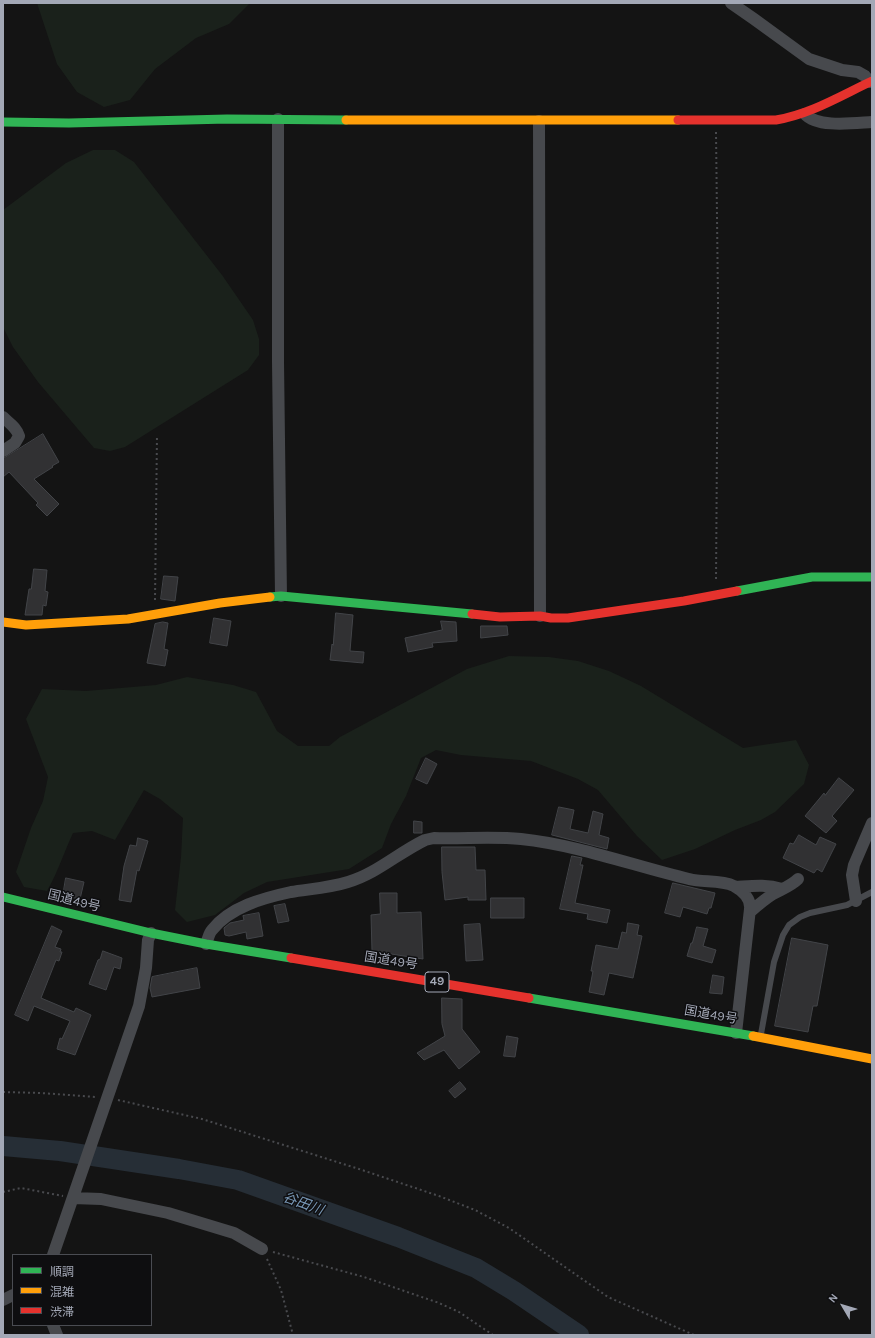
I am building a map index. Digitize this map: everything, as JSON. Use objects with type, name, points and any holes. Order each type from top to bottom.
[{"type":"main road","points":[[3,122],[69,123],[227,119],[414,121],[776,120],[789,119],[805,114],[871,81]]},
{"type":"main road","points":[[3,622],[26,625],[128,618],[220,603],[281,596],[500,617],[540,616],[551,618],[568,618],[684,601],[812,577],[872,577]]},
{"type":"main road","name":"国道49号","points":[[3,896],[151,933],[206,944],[736,1032],[872,1059]]},
{"type":"street","points":[[731,3],[809,59],[842,70],[858,72],[871,81]]},
{"type":"street","points":[[805,114],[810,118],[826,123],[872,122]]},
{"type":"street","points":[[278,119],[278,362],[281,596]]},
{"type":"street","points":[[539,121],[540,616]]},
{"type":"street","points":[[3,417],[18,432],[19,436],[15,443],[3,451]]},
{"type":"street","points":[[856,901],[852,874],[854,865],[872,824]]},
{"type":"street","points":[[206,944],[211,931],[227,916],[241,908],[290,892],[348,882],[368,874],[425,840],[434,838],[510,838],[538,841],[692,880],[714,881],[730,884],[736,887],[749,899],[751,905],[736,1032]]},
{"type":"street","points":[[750,912],[762,901],[798,879]]},
{"type":"street","points":[[736,887],[761,885],[773,886],[782,889]]},
{"type":"street","points":[[54,1254],[138,1006],[146,968],[148,940],[151,933]]},
{"type":"street","points":[[73,1196],[101,1199],[168,1212],[234,1233],[262,1249]]},
{"type":"street","points":[[3,1300],[12,1296]]},
{"type":"lane","points":[[761,1038],[774,962],[783,935],[789,925],[800,917],[810,913],[833,909],[856,901],[872,892]]},
{"type":"path","points":[[716,121],[718,300],[716,595]]},
{"type":"path","points":[[155,614],[157,435]]},
{"type":"path","points":[[3,1092],[41,1093],[106,1101],[175,1112],[439,1196],[475,1210],[509,1228],[608,1297],[694,1335]]},
{"type":"path","points":[[3,1192],[21,1188],[73,1196]]},
{"type":"path","points":[[262,1249],[281,1290],[293,1335]]},
{"type":"path","points":[[262,1249],[364,1277],[439,1303],[459,1312],[493,1335]]},
{"type":"shaded area","points":[[37,3],[250,3],[229,24],[196,38],[155,69],[130,100],[104,107],[77,92],[57,64]]},
{"type":"shaded area","points":[[93,150],[115,150],[134,162],[222,275],[253,320],[259,339],[259,355],[248,370],[125,447],[110,451],[94,448],[38,382],[13,347],[3,327],[3,210],[66,163]]},
{"type":"shaded area","points":[[509,656],[549,657],[578,661],[609,671],[641,686],[743,748],[796,740],[809,765],[804,784],[775,812],[761,820],[735,830],[695,849],[662,860],[637,836],[598,790],[578,779],[531,761],[461,755],[436,750],[421,758],[406,796],[391,824],[382,848],[349,869],[267,882],[244,893],[215,915],[187,922],[175,910],[181,857],[183,818],[160,799],[144,790],[115,840],[92,831],[73,833],[47,891],[24,887],[16,872],[31,828],[43,801],[48,777],[26,719],[42,689],[86,691],[156,685],[187,677],[233,685],[256,692],[277,731],[298,746],[329,746],[340,737],[467,669]]},
{"type":"building","points":[[43,434],[59,462],[34,479],[59,504],[47,516],[36,505],[38,503],[9,472],[3,477],[3,459]]},
{"type":"building","points":[[34,569],[47,570],[45,591],[48,592],[46,606],[43,605],[42,615],[25,615],[29,589],[31,589]]},
{"type":"building","points":[[164,576],[178,577],[175,601],[161,599]]},
{"type":"building","points":[[336,613],[353,615],[350,651],[364,652],[363,663],[330,660]]},
{"type":"building","points":[[214,618],[231,621],[227,646],[210,643]]},
{"type":"building","points":[[441,621],[456,622],[457,641],[432,643],[433,647],[408,652],[405,638],[442,630]]},
{"type":"building","points":[[163,622],[168,623],[164,649],[168,650],[165,666],[147,663],[155,624]]},
{"type":"building","points":[[481,626],[507,626],[508,635],[481,638]]},
{"type":"building","points":[[426,758],[437,764],[427,784],[416,779]]},
{"type":"building","points":[[839,778],[854,790],[832,816],[837,821],[826,833],[805,816]]},
{"type":"building","points":[[559,807],[574,810],[570,829],[588,833],[593,811],[603,814],[599,835],[609,838],[607,849],[552,835]]},
{"type":"building","points":[[414,821],[422,822],[422,833],[414,833]]},
{"type":"building","points":[[799,835],[816,845],[820,837],[836,844],[822,872],[817,869],[814,873],[783,858],[790,843],[793,844]]},
{"type":"building","points":[[138,838],[148,841],[139,871],[137,870],[131,902],[119,900],[124,866],[130,845],[136,846]]},
{"type":"building","points":[[442,847],[475,847],[476,870],[485,870],[486,900],[468,900],[468,897],[445,900],[442,872]]},
{"type":"building","points":[[572,856],[582,858],[580,865],[583,865],[575,903],[610,910],[607,923],[587,919],[588,914],[560,909]]},
{"type":"building","points":[[66,878],[84,882],[80,899],[63,896]]},
{"type":"building","points":[[673,883],[715,893],[711,908],[709,908],[707,914],[683,907],[680,917],[665,913]]},
{"type":"building","points":[[380,893],[397,893],[397,913],[421,912],[423,959],[372,951],[371,915],[380,914]]},
{"type":"building","points":[[491,898],[524,898],[524,918],[491,918]]},
{"type":"building","points":[[285,904],[289,921],[278,923],[274,906]]},
{"type":"building","points":[[259,913],[263,936],[247,939],[246,932],[229,936],[225,935],[224,928],[230,923],[244,920],[243,916]]},
{"type":"building","points":[[628,923],[639,925],[637,935],[642,936],[633,978],[609,973],[604,995],[589,992],[596,945],[618,949],[622,932],[626,933]]},
{"type":"building","points":[[480,924],[483,960],[466,961],[464,925]]},
{"type":"building","points":[[52,926],[62,931],[55,947],[61,949],[60,952],[62,952],[59,961],[56,960],[41,998],[74,1012],[76,1008],[91,1015],[75,1055],[57,1049],[60,1038],[62,1039],[70,1021],[34,1006],[28,1021],[15,1015]]},
{"type":"building","points":[[697,927],[708,929],[703,946],[716,950],[712,963],[687,956]]},
{"type":"building","points":[[792,938],[828,945],[817,1006],[813,1006],[808,1032],[775,1026]]},
{"type":"building","points":[[103,951],[122,958],[120,969],[114,967],[106,990],[89,984]]},
{"type":"building","points":[[197,968],[200,988],[152,997],[150,988],[152,977]]},
{"type":"building","points":[[713,975],[724,977],[722,994],[710,993]]},
{"type":"building","points":[[442,998],[462,999],[462,1029],[480,1052],[459,1069],[444,1050],[424,1060],[417,1053],[445,1036],[442,1024]]},
{"type":"building","points":[[507,1036],[518,1038],[515,1057],[504,1056]]},
{"type":"building","points":[[460,1082],[466,1089],[455,1098],[449,1091]]},
{"type":"waterway","name":"谷田川","points":[[3,1146],[60,1151],[179,1169],[238,1180],[398,1237],[476,1268],[514,1291],[579,1335]]},
{"type":"traffic: fast","points":[[3,122],[69,123],[227,119],[346,120]]},
{"type":"traffic: fast","points":[[737,591],[812,577],[872,577]]},
{"type":"traffic: fast","points":[[270,597],[281,596],[472,614]]},
{"type":"traffic: fast","points":[[3,897],[151,933],[291,958]]},
{"type":"traffic: fast","points":[[529,998],[753,1036]]},
{"type":"traffic: slow","points":[[346,120],[678,120]]},
{"type":"traffic: slow","points":[[3,622],[26,625],[128,619],[220,603],[270,597]]},
{"type":"traffic: slow","points":[[753,1036],[872,1059]]},
{"type":"traffic: jam","points":[[678,120],[776,120],[813,109],[872,81]]},
{"type":"traffic: jam","points":[[472,614],[500,617],[540,616],[551,618],[568,618],[684,601],[737,591]]},
{"type":"traffic: jam","points":[[291,958],[529,998]]}]
